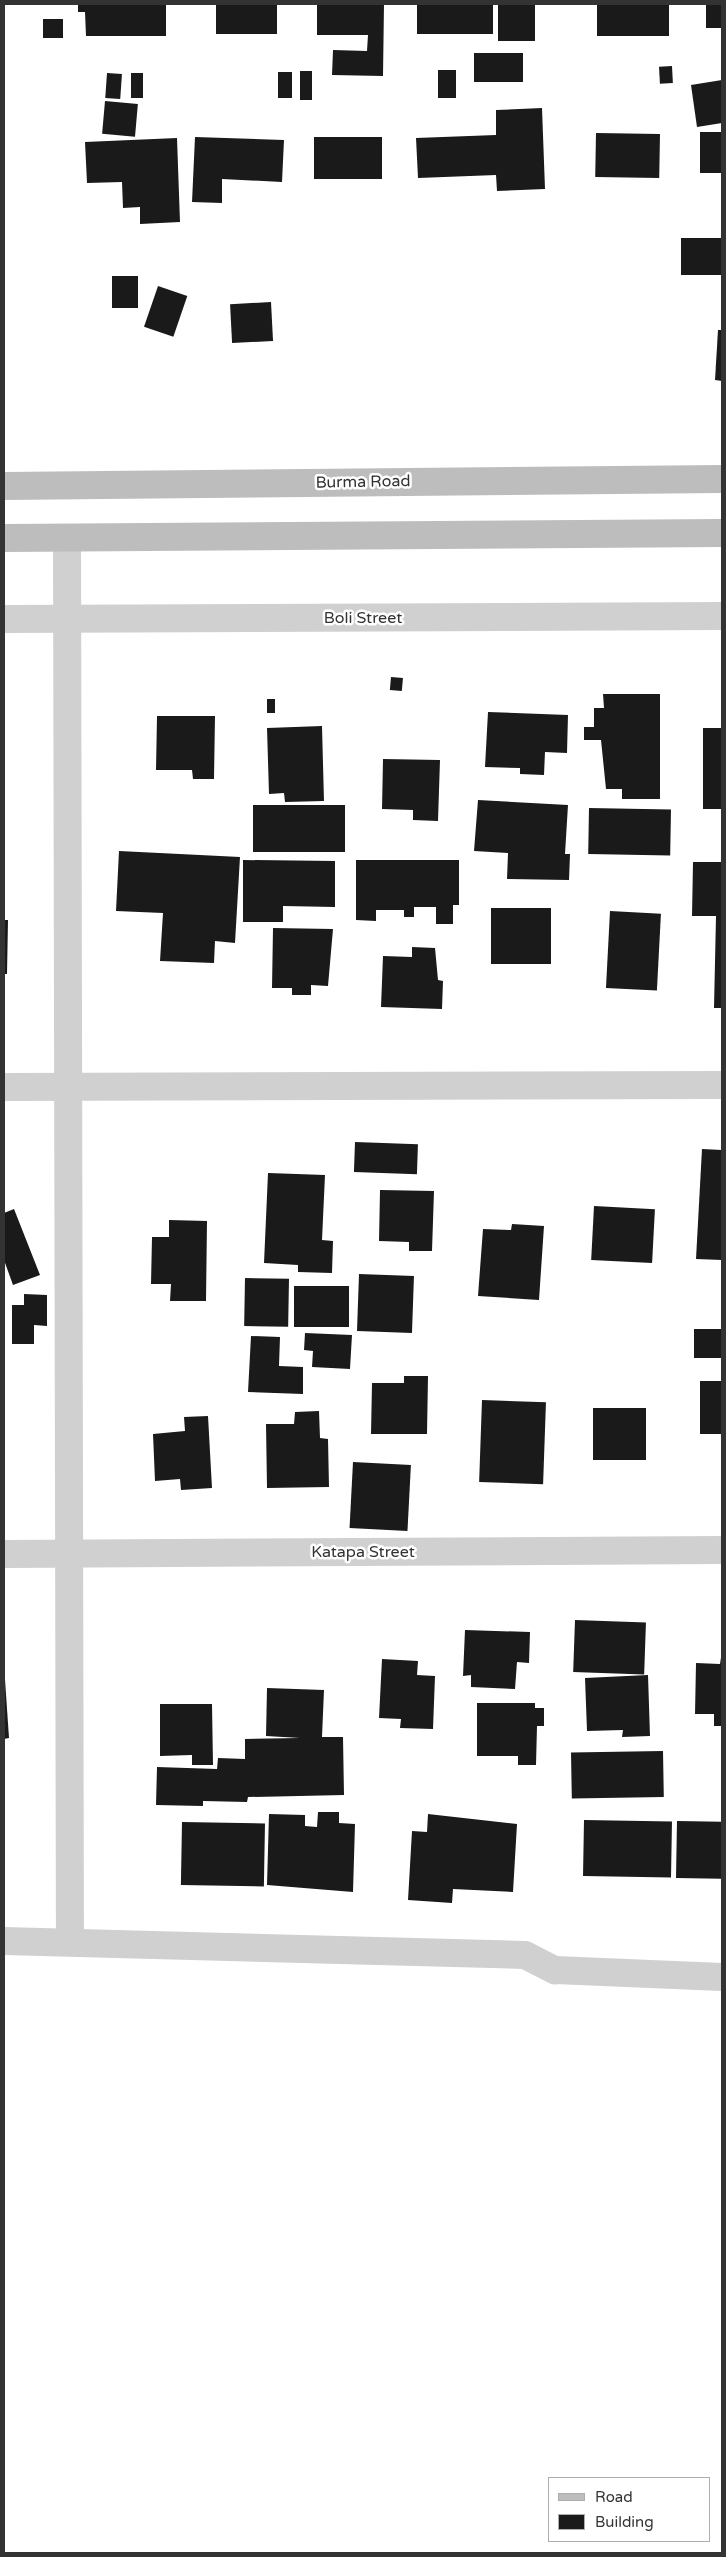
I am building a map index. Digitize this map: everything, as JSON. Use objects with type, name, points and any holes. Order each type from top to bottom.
[{"type":"main road","name":"Burma Road","points":[[4,486],[722,479]]},
{"type":"main road","points":[[4,538],[722,533]]},
{"type":"street","points":[[67,538],[65,619],[68,1087],[67,1553],[70,1941]]},
{"type":"street","name":"Boli Street","points":[[4,619],[722,616]]},
{"type":"street","points":[[4,1087],[722,1085]]},
{"type":"street","name":"Katapa Street","points":[[4,1554],[722,1550]]},
{"type":"street","points":[[4,1941],[70,1941],[525,1955],[555,1970],[722,1977]]},
{"type":"building","points":[[78,4],[166,4],[166,36],[86,36],[85,12],[78,12]]},
{"type":"building","points":[[216,4],[277,4],[277,34],[216,34]]},
{"type":"building","points":[[317,4],[384,4],[383,76],[332,75],[333,50],[367,51],[368,35],[317,35]]},
{"type":"building","points":[[417,4],[493,4],[493,34],[417,34]]},
{"type":"building","points":[[498,4],[535,4],[535,41],[498,41]]},
{"type":"building","points":[[597,4],[669,4],[669,36],[597,36]]},
{"type":"building","points":[[706,4],[722,4],[722,28],[706,28]]},
{"type":"building","points":[[43,19],[63,19],[63,38],[43,38]]},
{"type":"building","points":[[474,53],[523,53],[523,82],[474,82]]},
{"type":"building","points":[[672,66],[673,83],[660,84],[659,67]]},
{"type":"building","points":[[438,70],[456,70],[456,98],[438,98]]},
{"type":"building","points":[[300,71],[312,71],[312,100],[300,100]]},
{"type":"building","points":[[278,72],[292,72],[292,98],[278,98]]},
{"type":"building","points":[[107,73],[122,74],[120,99],[105,98]]},
{"type":"building","points":[[131,73],[143,73],[143,98],[131,98]]},
{"type":"building","points":[[722,80],[722,123],[697,127],[691,85]]},
{"type":"building","points":[[105,101],[138,104],[135,137],[102,134]]},
{"type":"building","points":[[542,108],[545,189],[497,191],[496,175],[418,178],[416,138],[496,135],[496,110]]},
{"type":"building","points":[[700,132],[722,132],[722,173],[700,173]]},
{"type":"building","points":[[596,133],[660,134],[659,178],[595,177]]},
{"type":"building","points":[[195,137],[284,140],[282,182],[222,179],[222,203],[192,202]]},
{"type":"building","points":[[314,137],[382,137],[382,179],[314,179]]},
{"type":"building","points":[[177,138],[180,222],[140,224],[140,207],[123,208],[122,182],[87,183],[85,142]]},
{"type":"building","points":[[681,238],[722,238],[722,275],[681,275]]},
{"type":"building","points":[[112,276],[138,276],[138,308],[112,308]]},
{"type":"building","points":[[158,286],[187,296],[173,337],[144,327]]},
{"type":"building","points":[[271,302],[273,341],[232,343],[230,304]]},
{"type":"building","points":[[718,330],[722,330],[722,381],[715,380]]},
{"type":"building","points":[[391,677],[403,678],[402,691],[390,690]]},
{"type":"building","points":[[603,694],[660,694],[660,799],[622,799],[622,789],[606,789],[601,740],[584,740],[584,727],[594,727],[594,708],[604,708]]},
{"type":"building","points":[[267,699],[275,699],[275,713],[267,713]]},
{"type":"building","points":[[488,712],[568,715],[567,753],[545,752],[544,775],[520,774],[520,768],[485,767]]},
{"type":"building","points":[[157,716],[215,716],[214,779],[193,779],[192,770],[156,770]]},
{"type":"building","points":[[322,726],[324,801],[285,802],[284,793],[269,794],[267,728]]},
{"type":"building","points":[[703,728],[722,728],[722,809],[703,809]]},
{"type":"building","points":[[383,759],[440,760],[438,821],[413,820],[413,810],[382,809]]},
{"type":"building","points":[[478,800],[568,805],[565,854],[570,854],[569,880],[507,879],[508,853],[474,851]]},
{"type":"building","points":[[253,805],[345,805],[345,852],[253,852]]},
{"type":"building","points":[[589,808],[671,809],[670,855],[588,854]]},
{"type":"building","points":[[119,851],[240,857],[235,943],[215,941],[214,963],[160,961],[163,913],[116,911]]},
{"type":"building","points":[[243,860],[335,861],[335,907],[283,906],[283,922],[243,922]]},
{"type":"building","points":[[356,860],[459,860],[459,905],[453,905],[453,924],[436,924],[436,907],[414,907],[414,917],[404,917],[404,910],[376,910],[376,921],[356,920]]},
{"type":"building","points":[[693,862],[722,862],[722,1008],[714,1008],[716,916],[692,916]]},
{"type":"building","points":[[491,908],[551,908],[551,964],[491,964]]},
{"type":"building","points":[[610,911],[661,914],[657,991],[606,988]]},
{"type":"building","points":[[4,920],[8,920],[7,974],[4,974]]},
{"type":"building","points":[[273,928],[333,929],[328,986],[311,985],[311,995],[292,995],[292,988],[272,988]]},
{"type":"building","points":[[412,947],[435,948],[438,980],[443,981],[442,1009],[381,1007],[383,956],[412,957]]},
{"type":"building","points":[[355,1142],[418,1144],[417,1174],[354,1172]]},
{"type":"building","points":[[702,1149],[722,1150],[722,1260],[696,1259]]},
{"type":"building","points":[[268,1173],[325,1175],[322,1240],[333,1241],[332,1273],[298,1272],[298,1265],[264,1263]]},
{"type":"building","points":[[380,1190],[434,1191],[432,1251],[409,1251],[409,1242],[379,1241]]},
{"type":"building","points":[[594,1206],[655,1209],[652,1263],[591,1260]]},
{"type":"building","points":[[14,1209],[40,1275],[13,1285],[4,1260],[4,1213]]},
{"type":"building","points":[[169,1220],[207,1221],[206,1301],[170,1301],[171,1284],[151,1284],[152,1237],[169,1237]]},
{"type":"building","points":[[512,1224],[544,1226],[539,1300],[478,1296],[483,1229],[511,1230]]},
{"type":"building","points":[[359,1274],[414,1276],[412,1333],[357,1331]]},
{"type":"building","points":[[245,1278],[289,1279],[288,1327],[244,1326]]},
{"type":"building","points":[[294,1286],[349,1286],[349,1327],[294,1327]]},
{"type":"building","points":[[24,1294],[47,1295],[47,1326],[34,1325],[34,1344],[12,1344],[12,1305],[24,1305]]},
{"type":"building","points":[[694,1329],[722,1329],[722,1358],[694,1358]]},
{"type":"building","points":[[305,1333],[352,1335],[350,1369],[312,1367],[313,1351],[304,1350]]},
{"type":"building","points":[[251,1336],[280,1337],[279,1366],[303,1367],[303,1394],[248,1392]]},
{"type":"building","points":[[404,1376],[428,1376],[427,1434],[371,1434],[372,1383],[404,1383]]},
{"type":"building","points":[[700,1381],[722,1381],[722,1434],[700,1434]]},
{"type":"building","points":[[482,1400],[546,1402],[543,1484],[479,1482]]},
{"type":"building","points":[[593,1408],[646,1408],[646,1460],[593,1460]]},
{"type":"building","points":[[319,1411],[320,1438],[328,1439],[329,1487],[267,1488],[266,1424],[294,1424],[295,1412]]},
{"type":"building","points":[[208,1416],[212,1488],[181,1490],[180,1479],[155,1481],[153,1434],[185,1431],[184,1417]]},
{"type":"building","points":[[353,1462],[411,1465],[407,1531],[350,1528]]},
{"type":"building","points":[[575,1620],[646,1622],[644,1674],[573,1672]]},
{"type":"building","points":[[465,1630],[530,1632],[529,1663],[517,1662],[515,1689],[471,1687],[471,1675],[463,1676]]},
{"type":"building","points":[[722,1651],[722,1726],[714,1726],[714,1714],[695,1714],[696,1663],[720,1664]]},
{"type":"building","points":[[382,1659],[418,1661],[417,1675],[435,1676],[433,1729],[400,1728],[401,1719],[379,1718]]},
{"type":"building","points":[[4,1665],[9,1738],[4,1739]]},
{"type":"building","points":[[648,1675],[650,1736],[622,1737],[623,1730],[587,1731],[585,1678]]},
{"type":"building","points":[[267,1688],[324,1690],[322,1737],[343,1737],[344,1795],[248,1797],[247,1802],[203,1801],[203,1806],[156,1805],[157,1767],[217,1769],[218,1758],[245,1759],[245,1739],[300,1738],[266,1736]]},
{"type":"building","points":[[477,1703],[535,1703],[535,1708],[544,1708],[544,1726],[537,1726],[536,1765],[518,1765],[518,1756],[477,1756]]},
{"type":"building","points":[[160,1704],[212,1704],[213,1765],[192,1765],[192,1755],[160,1756]]},
{"type":"building","points":[[663,1751],[664,1797],[572,1799],[571,1753]]},
{"type":"building","points":[[318,1812],[339,1812],[339,1823],[355,1824],[353,1892],[267,1885],[269,1814],[305,1815],[305,1826],[317,1827]]},
{"type":"building","points":[[428,1814],[517,1824],[513,1892],[453,1889],[452,1903],[408,1900],[412,1831],[427,1832]]},
{"type":"building","points":[[584,1820],[672,1822],[671,1878],[583,1876]]},
{"type":"building","points":[[677,1821],[722,1822],[721,1879],[676,1878]]},
{"type":"building","points":[[182,1822],[265,1823],[264,1886],[181,1885]]}]
